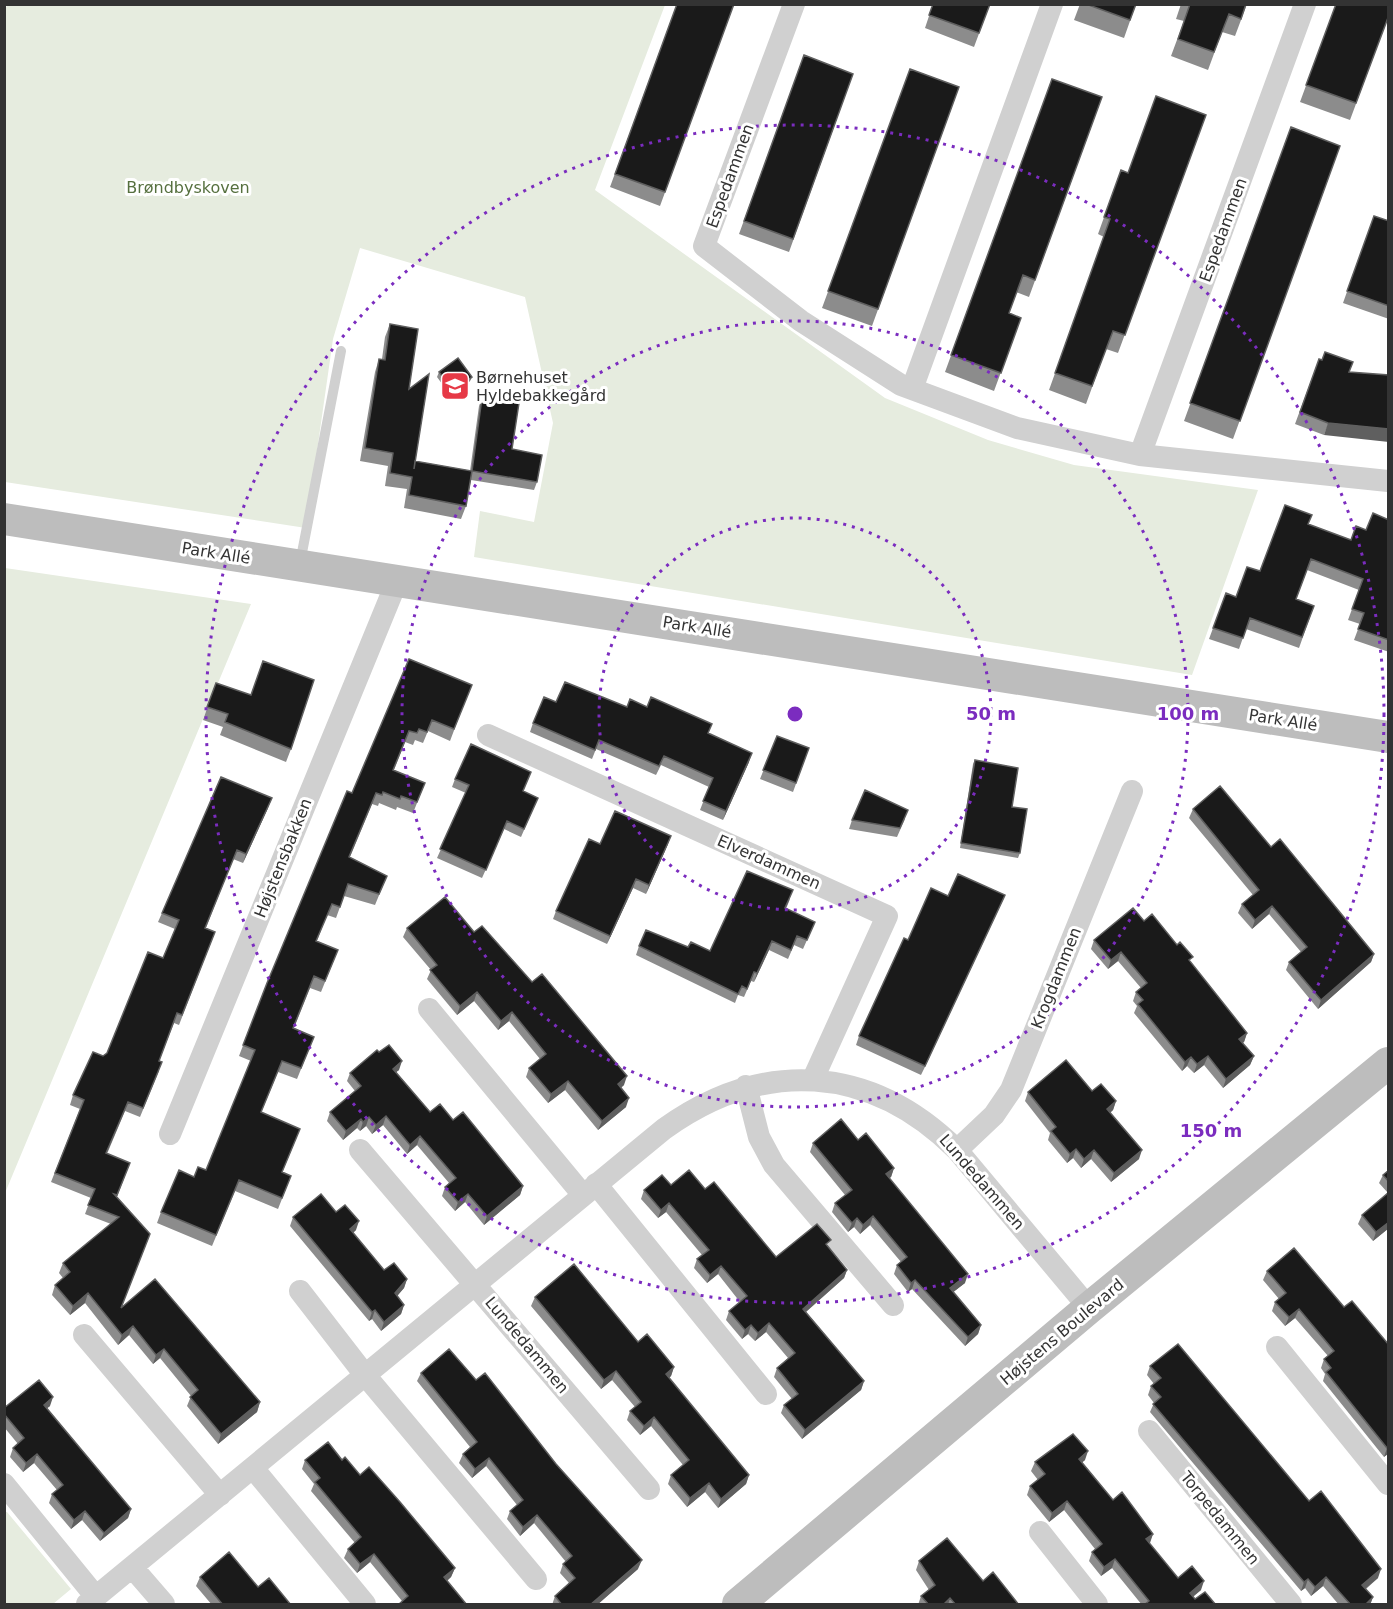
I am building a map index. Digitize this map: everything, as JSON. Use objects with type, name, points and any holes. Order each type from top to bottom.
[{"type":"street","name":"Espedammen","points":[[794,4],[704,246],[801,321],[912,389],[1017,428],[1140,455],[1389,481]]},
{"type":"street","points":[[912,389],[1052,4]]},
{"type":"street","name":"Espedammen","points":[[1140,455],[1305,4]]},
{"type":"street","name":"Park Allé","points":[[4,519],[793,641],[1389,737]]},
{"type":"street","name":"Højstensbakken","points":[[170,1134],[397,581]]},
{"type":"street","name":"Elverdammen","points":[[488,735],[887,916],[813,1079]]},
{"type":"street","name":"Krogdammen","points":[[957,1150],[994,1115],[1011,1090],[1132,791]]},
{"type":"street","points":[[429,1009],[766,1394]]},
{"type":"street","name":"Højstens Boulevard","points":[[738,1605],[1089,1308],[1389,1063]]},
{"type":"street","name":"Lundedammen","points":[[4,1484],[91,1601],[672,1123],[707,1101],[746,1086],[779,1080],[813,1079],[846,1084],[877,1094],[907,1108],[934,1126],[957,1150],[1089,1308]]},
{"type":"street","points":[[746,1086],[759,1137],[774,1166],[893,1305]]},
{"type":"street","name":"Lundedammen","points":[[360,1150],[649,1490]]},
{"type":"street","points":[[300,1291],[365,1375],[536,1579]]},
{"type":"street","points":[[84,1335],[219,1495]]},
{"type":"street","points":[[1277,1347],[1389,1484]]},
{"type":"street","name":"Torpedammen","points":[[1149,1431],[1291,1605]]},
{"type":"street","points":[[253,1468],[365,1605]]},
{"type":"street","points":[[1040,1532],[1097,1605]]},
{"type":"street","points":[[132,1567],[164,1605]]},
{"type":"lane","points":[[299,566],[341,351]]},
{"type":"green space","name":"Brøndbyskoven","points":[[8,4],[665,5],[595,190],[885,398],[988,440],[1074,465],[1258,490],[1192,675],[474,557],[480,511],[534,522],[553,423],[525,297],[360,248],[333,339],[306,528],[5,482],[4,11]]},
{"type":"green space","points":[[5,568],[251,604],[5,1193]]},
{"type":"green space","points":[[5,1512],[71,1589],[53,1604],[5,1604]]},
{"type":"building","points":[[677,4],[734,4],[665,192],[615,174]]},
{"type":"building","points":[[933,4],[990,4],[979,33],[929,15]]},
{"type":"building","points":[[1086,4],[1136,4],[1130,20]]},
{"type":"building","points":[[1190,4],[1246,4],[1241,19],[1229,14],[1214,52],[1178,39]]},
{"type":"building","points":[[1336,4],[1389,4],[1389,15],[1356,103],[1306,85]]},
{"type":"building","points":[[804,55],[853,74],[793,239],[744,221]]},
{"type":"building","points":[[910,69],[959,87],[878,309],[828,291]]},
{"type":"building","points":[[1052,79],[1102,97],[1035,280],[1023,275],[1009,313],[1021,318],[1001,373],[951,355]]},
{"type":"building","points":[[1156,96],[1206,115],[1125,335],[1113,331],[1092,386],[1055,373],[1110,219],[1104,217],[1121,170],[1128,173]]},
{"type":"building","points":[[1291,127],[1340,146],[1240,421],[1190,403]]},
{"type":"building","points":[[1374,216],[1389,221],[1389,306],[1347,291]]},
{"type":"building","points":[[390,324],[418,329],[409,389],[429,374],[415,461],[472,471],[466,506],[409,495],[412,477],[390,473],[393,453],[365,448],[379,359],[385,360]]},
{"type":"building","points":[[1325,352],[1353,362],[1349,372],[1389,375],[1389,429],[1328,423],[1300,412],[1319,359],[1322,360]]},
{"type":"building","points":[[458,358],[472,377],[453,391],[439,372]]},
{"type":"building","points":[[482,398],[519,403],[512,449],[542,455],[537,482],[472,471]]},
{"type":"building","points":[[1285,505],[1312,515],[1308,524],[1351,540],[1356,526],[1366,530],[1373,513],[1389,520],[1389,640],[1358,629],[1364,613],[1352,609],[1363,579],[1311,559],[1296,599],[1314,606],[1302,637],[1250,618],[1243,638],[1213,628],[1226,593],[1236,597],[1247,567],[1260,571]]},
{"type":"building","points":[[409,659],[472,685],[454,729],[432,720],[427,732],[419,729],[417,733],[409,731],[393,770],[425,783],[417,802],[401,796],[400,799],[383,792],[382,795],[376,793],[349,857],[387,876],[379,894],[348,884],[340,907],[332,904],[316,941],[338,950],[325,981],[314,976],[293,1028],[314,1037],[301,1068],[282,1061],[261,1112],[300,1129],[282,1172],[291,1176],[282,1198],[239,1180],[216,1235],[161,1212],[179,1170],[194,1177],[198,1167],[206,1170],[255,1050],[243,1045],[267,983],[347,791],[352,793]]},
{"type":"building","points":[[263,661],[314,680],[291,749],[225,722],[228,714],[207,707],[216,683],[251,695]]},
{"type":"building","points":[[565,682],[627,707],[630,699],[647,707],[651,697],[712,724],[708,733],[752,753],[726,811],[703,801],[713,778],[664,756],[659,766],[599,740],[595,750],[533,723],[544,697],[556,702]]},
{"type":"building","points":[[777,736],[809,748],[796,783],[763,770]]},
{"type":"building","points":[[471,744],[531,772],[523,791],[538,798],[524,829],[507,821],[486,870],[440,849],[469,785],[455,779]]},
{"type":"building","points":[[975,760],[1018,768],[1012,807],[1027,809],[1020,853],[961,843]]},
{"type":"building","points":[[221,777],[272,798],[246,854],[237,850],[205,928],[215,932],[182,1015],[177,1013],[159,1061],[162,1062],[143,1108],[128,1102],[106,1153],[130,1163],[117,1195],[114,1194],[150,1234],[121,1308],[155,1279],[260,1402],[221,1434],[190,1397],[198,1390],[164,1349],[156,1355],[133,1326],[122,1335],[88,1293],[73,1306],[55,1285],[70,1272],[63,1263],[119,1217],[88,1205],[95,1189],[55,1173],[84,1100],[73,1095],[93,1052],[103,1056],[107,1053],[148,952],[163,958],[179,920],[162,913]]},
{"type":"building","points":[[1220,786],[1271,847],[1280,839],[1374,954],[1321,1000],[1289,962],[1307,947],[1272,906],[1255,920],[1242,904],[1259,890],[1193,809]]},
{"type":"building","points":[[865,790],[908,810],[900,828],[852,820]]},
{"type":"building","points":[[615,811],[671,836],[649,885],[636,879],[610,936],[556,911],[589,839],[600,844]]},
{"type":"building","points":[[747,871],[793,890],[785,908],[815,922],[807,940],[797,936],[791,950],[772,941],[747,989],[742,986],[738,994],[639,946],[646,930],[688,947],[691,942],[710,951]]},
{"type":"building","points":[[958,874],[1005,895],[925,1066],[859,1036],[904,938],[908,940],[931,888],[948,896]]},
{"type":"building","points":[[445,897],[474,932],[482,926],[532,982],[542,974],[627,1076],[618,1084],[629,1098],[602,1121],[568,1081],[551,1094],[529,1068],[546,1054],[512,1012],[501,1021],[477,992],[460,1006],[430,970],[437,965],[407,928]]},
{"type":"building","points":[[1133,908],[1144,921],[1152,914],[1177,945],[1180,942],[1193,957],[1189,960],[1247,1033],[1239,1039],[1254,1056],[1226,1079],[1208,1056],[1197,1064],[1191,1057],[1185,1062],[1138,1004],[1143,1000],[1136,992],[1147,983],[1121,952],[1111,960],[1094,940]]},
{"type":"building","points":[[389,1045],[402,1061],[393,1069],[430,1112],[440,1104],[453,1120],[463,1112],[523,1186],[487,1216],[468,1194],[458,1202],[445,1187],[456,1178],[420,1136],[410,1145],[386,1116],[376,1125],[369,1117],[363,1122],[361,1119],[346,1131],[330,1112],[361,1086],[350,1073],[377,1050],[379,1052]]},
{"type":"building","points":[[1066,1060],[1092,1091],[1101,1084],[1116,1101],[1107,1109],[1142,1150],[1114,1173],[1094,1150],[1084,1159],[1076,1149],[1070,1154],[1051,1131],[1056,1127],[1028,1092]]},
{"type":"building","points":[[841,1119],[858,1140],[866,1133],[894,1168],[886,1174],[968,1274],[950,1288],[981,1325],[968,1337],[915,1280],[911,1283],[897,1265],[907,1257],[873,1216],[863,1225],[857,1218],[852,1223],[835,1203],[852,1190],[813,1143]]},
{"type":"building","points":[[689,1170],[705,1189],[714,1182],[776,1257],[817,1224],[831,1240],[826,1244],[847,1270],[803,1309],[864,1381],[805,1430],[784,1405],[798,1394],[777,1368],[795,1353],[769,1323],[758,1333],[751,1325],[745,1330],[729,1311],[747,1296],[721,1266],[710,1275],[697,1259],[709,1250],[669,1203],[661,1210],[644,1190],[662,1175],[671,1185]]},
{"type":"building","points":[[1389,1170],[1389,1182],[1383,1175]]},
{"type":"building","points":[[1389,1192],[1389,1222],[1376,1232],[1362,1215]]},
{"type":"building","points":[[321,1194],[336,1212],[345,1205],[359,1221],[350,1229],[384,1270],[394,1263],[407,1279],[395,1293],[404,1305],[384,1322],[375,1310],[372,1312],[293,1217]]},
{"type":"building","points":[[1294,1248],[1344,1307],[1352,1301],[1389,1345],[1389,1447],[1387,1448],[1326,1372],[1331,1368],[1324,1359],[1334,1351],[1299,1309],[1289,1317],[1275,1302],[1286,1293],[1267,1271]]},
{"type":"building","points":[[574,1264],[638,1342],[647,1334],[674,1367],[666,1374],[749,1475],[721,1499],[709,1483],[690,1498],[671,1475],[689,1460],[654,1417],[644,1426],[630,1411],[641,1402],[616,1371],[604,1380],[535,1297]]},
{"type":"building","points":[[1178,1344],[1309,1501],[1321,1491],[1381,1569],[1362,1585],[1373,1597],[1365,1605],[1351,1605],[1326,1577],[1315,1587],[1308,1579],[1304,1582],[1153,1404],[1161,1397],[1151,1386],[1161,1378],[1150,1366]]},
{"type":"building","points":[[449,1349],[476,1380],[485,1373],[556,1464],[642,1560],[590,1605],[562,1605],[555,1596],[575,1578],[563,1564],[572,1556],[537,1515],[523,1527],[510,1511],[523,1500],[489,1458],[475,1469],[463,1454],[477,1442],[421,1373]]},
{"type":"building","points":[[39,1380],[53,1397],[44,1405],[131,1509],[104,1533],[85,1511],[74,1520],[52,1494],[63,1485],[37,1454],[26,1463],[13,1448],[24,1438],[4,1414],[4,1408]]},
{"type":"building","points":[[1073,1434],[1088,1451],[1079,1459],[1113,1500],[1122,1492],[1153,1534],[1146,1539],[1178,1578],[1192,1566],[1204,1581],[1190,1593],[1195,1599],[1205,1592],[1216,1605],[1144,1605],[1149,1601],[1115,1559],[1104,1567],[1092,1552],[1102,1544],[1067,1501],[1052,1513],[1030,1486],[1045,1474],[1035,1462]]},
{"type":"building","points":[[328,1442],[342,1460],[345,1457],[360,1475],[369,1467],[400,1502],[455,1568],[444,1577],[467,1605],[398,1605],[408,1596],[374,1554],[360,1564],[348,1549],[361,1537],[315,1482],[320,1478],[305,1460]]},
{"type":"building","points":[[947,1538],[983,1581],[993,1572],[1019,1605],[956,1605],[950,1598],[943,1605],[929,1605],[921,1596],[935,1585],[919,1561]]},
{"type":"building","points":[[229,1552],[258,1587],[269,1578],[291,1605],[223,1605],[200,1577]]},
{"type":"place","name":"Børnehuset Hyldebakkegård","points":[[455,386]]}]
